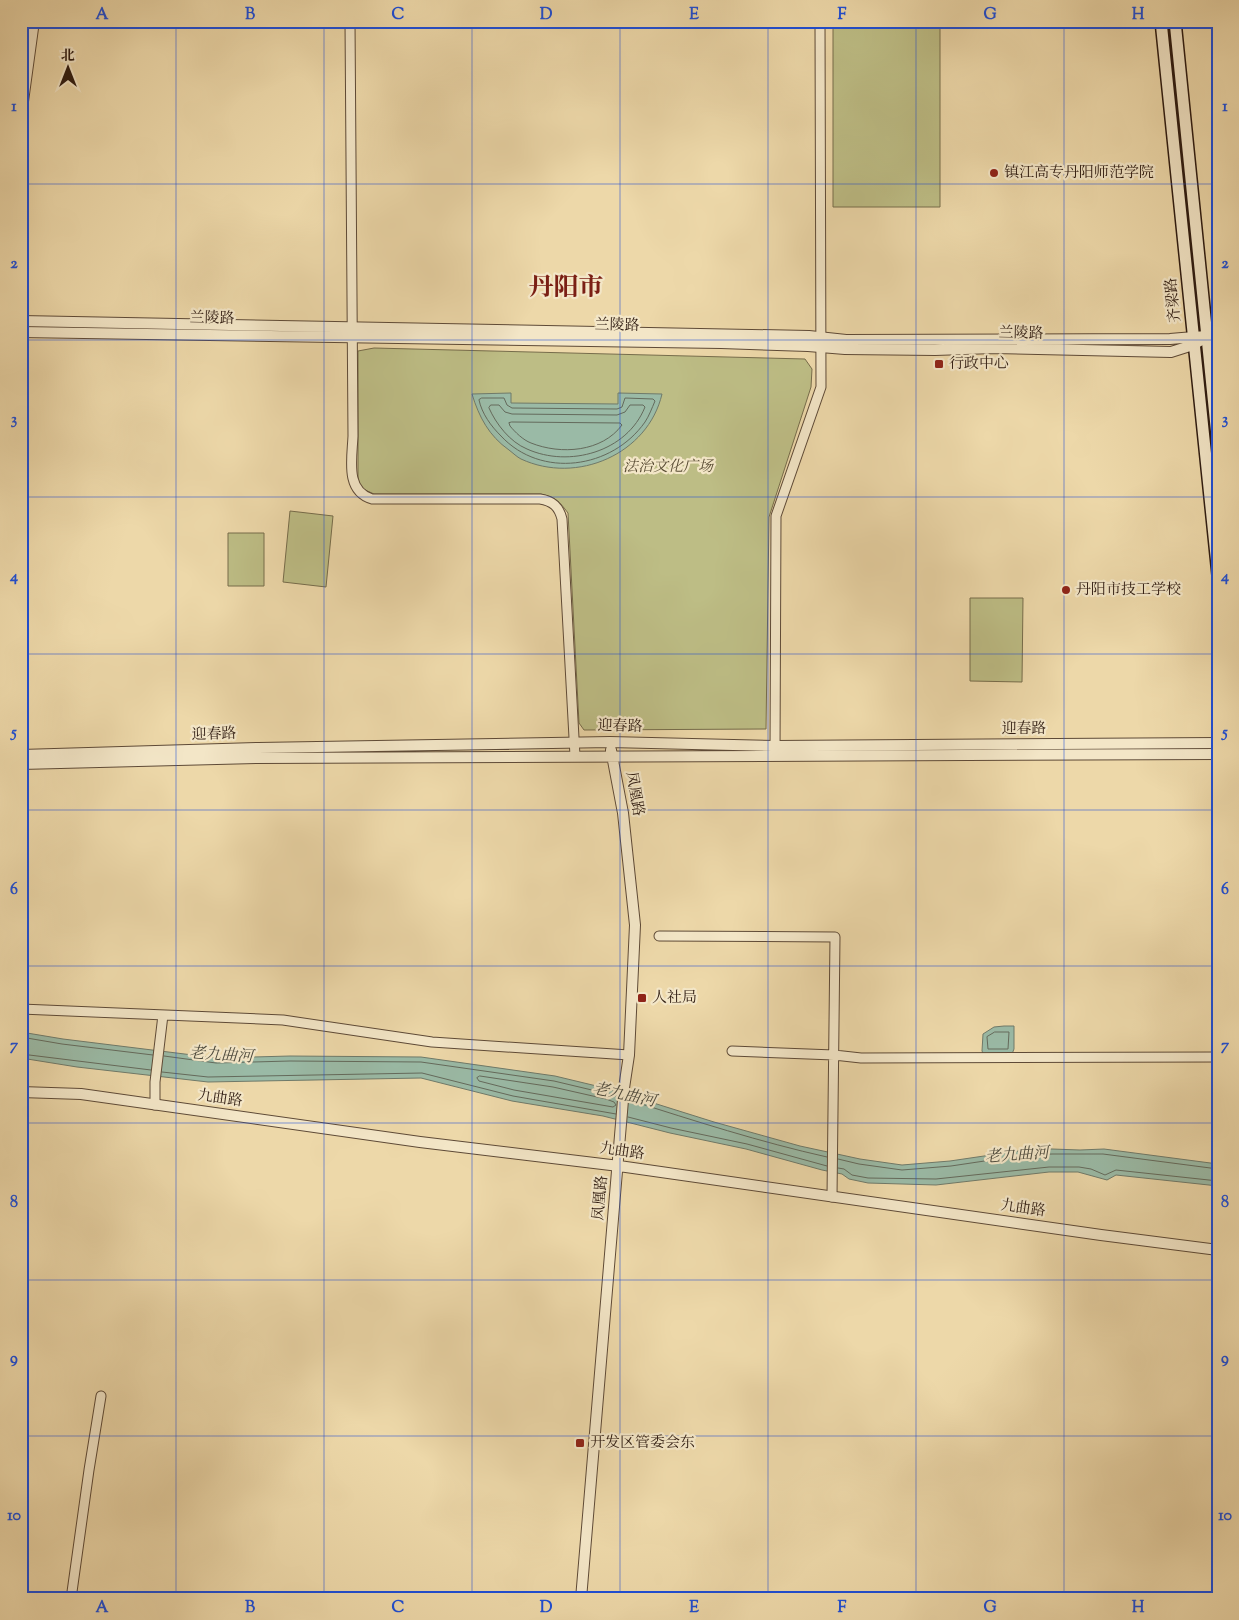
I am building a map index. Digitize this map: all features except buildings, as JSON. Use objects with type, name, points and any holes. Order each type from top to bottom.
[{"type":"main road","name":"齐梁路","points":[[1161,21],[1218,575]]},
{"type":"main road","name":"齐梁路","points":[[1175,21],[1212,335],[1218,446]]},
{"type":"street","points":[[21,116],[34,21]]},
{"type":"street","points":[[350,21],[353,481],[358,491],[372,500],[540,499],[550,500],[561,512],[575,756]]},
{"type":"street","points":[[775,757],[776,516],[821,387],[820,21]]},
{"type":"street","name":"兰陵路","points":[[21,321],[721,343],[846,340],[1193,341],[1212,335]]},
{"type":"street","name":"兰陵路","points":[[21,332],[351,332]]},
{"type":"street","name":"迎春路","points":[[21,755],[574,742],[775,746],[1218,743]]},
{"type":"street","name":"凤凰路","points":[[581,1599],[628,1055],[635,925],[623,813],[610,742]]},
{"type":"street","name":"迎春路","points":[[21,764],[258,758],[1218,754]]},
{"type":"street","points":[[659,936],[835,937],[832,1197]]},
{"type":"street","points":[[21,1009],[283,1020],[432,1042],[628,1055]]},
{"type":"street","points":[[155,1105],[155,1082],[163,1015]]},
{"type":"street","points":[[732,1051],[834,1055],[860,1058],[1218,1057]]},
{"type":"street","name":"九曲路","points":[[21,1092],[81,1094],[420,1142],[619,1166],[1218,1250]]},
{"type":"street","points":[[71,1599],[101,1396]]},
{"type":"green space","points":[[833,21],[940,21],[940,207],[833,207]]},
{"type":"green space","name":"法治文化广场","points":[[374,348],[805,359],[812,369],[811,387],[769,517],[766,729],[584,730],[579,723],[568,513],[556,500],[541,494],[374,494],[363,489],[358,482],[358,351]]},
{"type":"green space","points":[[290,511],[333,516],[326,587],[283,582]]},
{"type":"green space","points":[[228,533],[264,533],[264,586],[228,586]]},
{"type":"green space","points":[[970,598],[1023,598],[1022,682],[970,681]]},
{"type":"water","points":[[511,393],[511,403],[618,404],[618,393],[662,394],[654,415],[642,433],[626,448],[607,459],[587,466],[565,468],[543,466],[521,459],[502,445],[490,432],[472,394]]},
{"type":"water","points":[[1014,1026],[1014,1049],[1012,1054],[984,1055],[982,1051],[983,1034],[994,1027]]},
{"type":"water","name":"老九曲河","points":[[21,1032],[217,1058],[290,1056],[421,1057],[555,1076],[609,1089],[714,1122],[800,1146],[860,1159],[902,1165],[950,1161],[1018,1151],[1104,1149],[1218,1164],[1218,1186],[1116,1175],[1107,1180],[1078,1172],[1049,1172],[936,1185],[868,1183],[849,1179],[842,1174],[746,1149],[603,1116],[512,1101],[421,1078],[208,1082],[77,1067],[21,1058]]},
{"type":"place","name":"镇江高专丹阳师范学院","points":[[994,173]]},
{"type":"place","name":"行政中心","points":[[939,364]]},
{"type":"place","name":"丹阳市技工学校","points":[[1066,590]]},
{"type":"place","name":"人社局","points":[[642,998]]},
{"type":"place","name":"开发区管委会东","points":[[580,1443]]},
{"type":"district","name":"丹阳市","points":[[566,289]]}]
